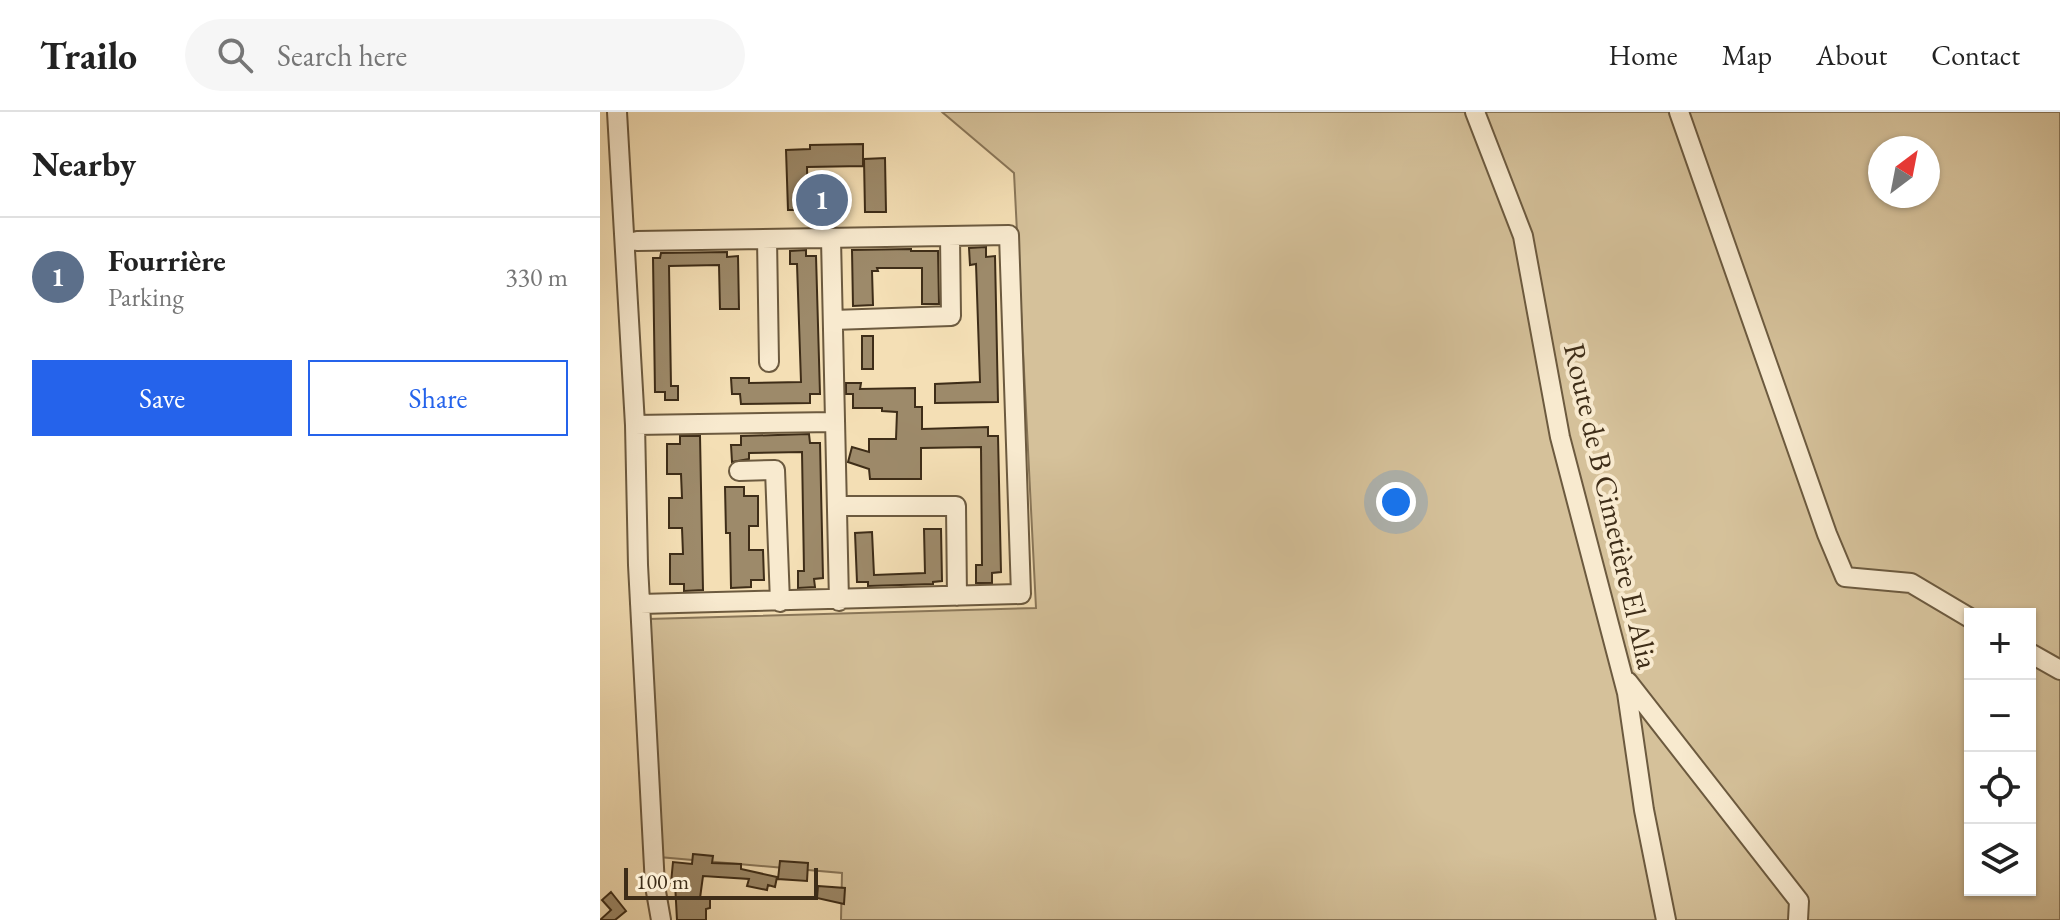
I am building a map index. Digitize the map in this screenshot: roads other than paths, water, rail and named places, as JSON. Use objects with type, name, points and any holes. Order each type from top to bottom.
[{"type":"street","points":[[617,112],[635,425],[640,604],[655,886],[661,920]]},
{"type":"street","name":"Route de B Cimetière El Alia","points":[[1475,112],[1523,236],[1560,437],[1623,675],[1644,810],[1666,920]]},
{"type":"street","points":[[1679,112],[1827,534],[1845,577],[1911,583],[1964,614]]},
{"type":"street","points":[[637,241],[1009,235],[1021,594],[640,604]]},
{"type":"street","points":[[833,320],[951,316],[950,237]]},
{"type":"street","points":[[767,239],[769,362]]},
{"type":"street","points":[[831,239],[839,601]]},
{"type":"street","points":[[635,425],[835,422]]},
{"type":"street","points":[[739,471],[775,470],[780,602]]},
{"type":"street","points":[[837,506],[956,506],[957,596]]},
{"type":"street","points":[[2036,656],[2060,670]]},
{"type":"street","points":[[1623,675],[1799,901],[1798,920]]},
{"type":"place","name":"Fourrière","points":[[822,200]]}]
